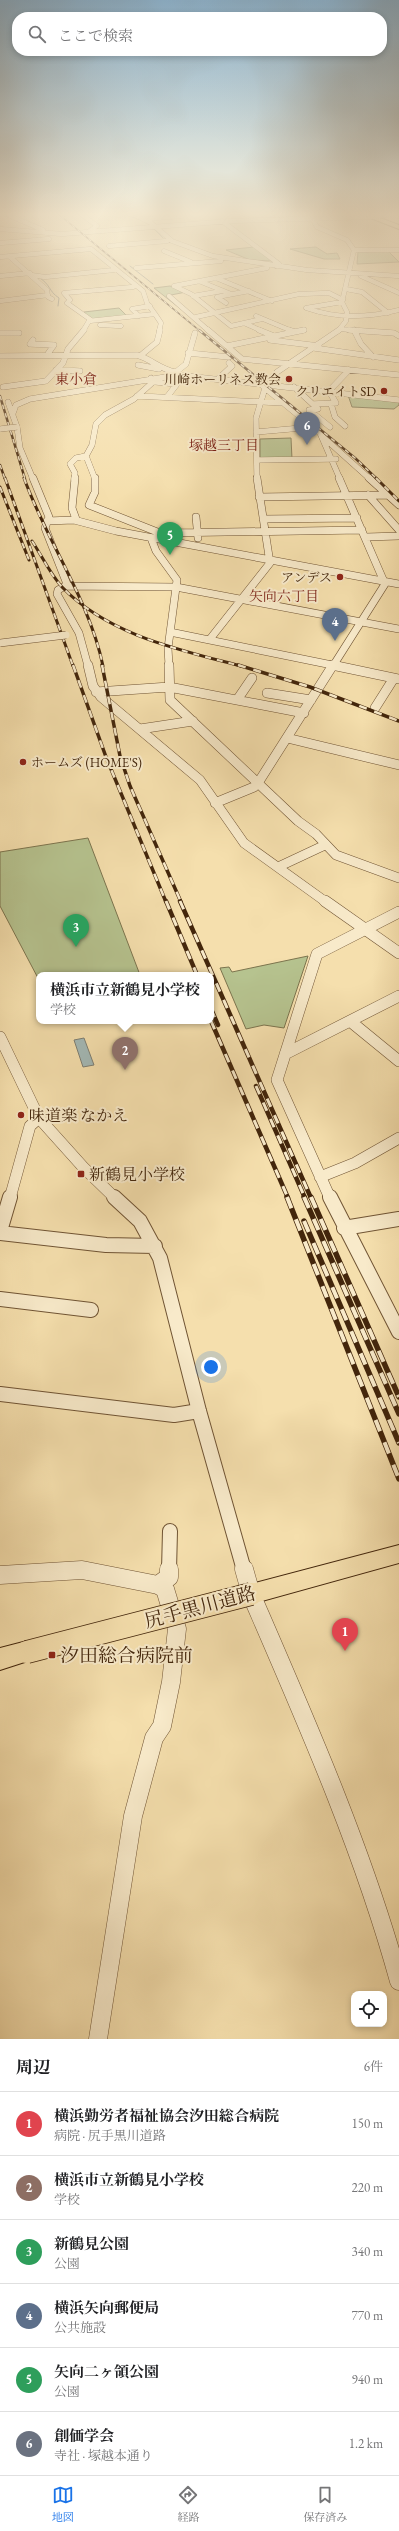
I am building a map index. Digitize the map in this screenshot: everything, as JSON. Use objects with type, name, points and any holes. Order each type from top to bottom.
[{"type":"main road","name":"尻手黒川道路","points":[[0,1660],[399,1554]]},
{"type":"street","points":[[72,307],[89,322],[121,326]]},
{"type":"street","points":[[139,316],[132,309],[143,307]]},
{"type":"street","points":[[140,356],[156,342],[161,323],[151,307]]},
{"type":"street","points":[[183,307],[196,317],[214,336],[242,359],[399,375]]},
{"type":"street","points":[[206,307],[231,326],[262,319]]},
{"type":"street","points":[[196,317],[243,307]]},
{"type":"street","points":[[310,307],[306,308],[323,315],[346,316],[388,313],[399,310]]},
{"type":"street","points":[[210,639],[270,563],[266,531],[259,497],[257,460],[256,418],[261,402],[261,390],[270,380],[289,364],[341,329],[346,316],[344,307]]},
{"type":"street","points":[[381,307],[388,313]]},
{"type":"street","points":[[89,322],[155,314]]},
{"type":"street","points":[[249,314],[295,332]]},
{"type":"street","points":[[223,319],[229,318]]},
{"type":"street","points":[[89,322],[79,338],[69,347],[63,363],[46,381],[1,385],[17,427],[20,448],[49,517],[45,528],[67,584],[58,590],[57,594],[79,633],[96,692],[200,780],[244,843],[399,953]]},
{"type":"street","points":[[244,323],[274,336]]},
{"type":"street","points":[[228,333],[254,328]]},
{"type":"street","points":[[341,329],[394,333],[399,336]]},
{"type":"street","points":[[227,346],[304,330]]},
{"type":"street","points":[[354,330],[361,344],[373,357]]},
{"type":"street","points":[[0,333],[19,333]]},
{"type":"street","points":[[8,402],[16,405],[34,398],[152,380],[177,374],[184,367],[195,333]]},
{"type":"street","points":[[222,342],[266,333]]},
{"type":"street","points":[[214,336],[221,334]]},
{"type":"street","points":[[262,339],[399,360]]},
{"type":"street","points":[[33,340],[30,344],[54,345],[47,355]]},
{"type":"street","points":[[188,353],[231,363],[219,378]]},
{"type":"street","points":[[0,356],[140,356],[147,358],[160,369]]},
{"type":"street","points":[[367,372],[373,357]]},
{"type":"street","points":[[138,365],[177,374],[219,378],[261,390],[284,403],[313,427],[399,505]]},
{"type":"street","points":[[184,367],[190,368]]},
{"type":"street","points":[[56,370],[80,371]]},
{"type":"street","points":[[329,391],[349,370]]},
{"type":"street","points":[[218,371],[225,372]]},
{"type":"street","points":[[86,456],[92,445],[96,424],[105,415],[127,404],[152,380]]},
{"type":"street","points":[[152,380],[177,384],[167,397]]},
{"type":"street","points":[[270,380],[277,385]]},
{"type":"street","points":[[261,390],[277,385],[399,400]]},
{"type":"street","points":[[294,387],[316,406]]},
{"type":"street","points":[[329,391],[336,404],[332,406],[316,406],[308,410],[330,427]]},
{"type":"street","points":[[208,394],[230,393]]},
{"type":"street","points":[[137,396],[284,403]]},
{"type":"street","points":[[12,413],[16,405]]},
{"type":"street","points":[[332,406],[336,417],[345,426]]},
{"type":"street","points":[[0,429],[17,427]]},
{"type":"street","points":[[256,432],[313,427]]},
{"type":"street","points":[[321,435],[385,581]]},
{"type":"street","points":[[74,520],[76,519],[72,508],[75,474],[70,464],[76,458],[86,456]]},
{"type":"street","points":[[86,456],[96,480],[96,495],[89,505],[164,533],[176,542]]},
{"type":"street","points":[[257,460],[349,459]]},
{"type":"street","points":[[368,496],[399,530]]},
{"type":"street","points":[[259,497],[388,496]]},
{"type":"street","points":[[196,517],[198,546]]},
{"type":"street","points":[[263,519],[357,518]]},
{"type":"street","points":[[47,521],[74,520],[151,538],[399,584]]},
{"type":"street","points":[[164,533],[362,530]]},
{"type":"street","points":[[366,537],[399,536]]},
{"type":"street","points":[[151,538],[156,550],[176,577],[170,632],[170,700],[298,821],[316,834],[336,855],[399,878]]},
{"type":"street","points":[[215,803],[258,784],[304,713],[385,581]]},
{"type":"street","points":[[64,586],[176,587],[399,629]]},
{"type":"street","points":[[170,632],[210,639],[397,679],[375,708]]},
{"type":"street","points":[[0,643],[79,633]]},
{"type":"street","points":[[237,700],[252,678]]},
{"type":"street","points":[[96,692],[169,687],[304,713]]},
{"type":"street","points":[[267,692],[311,700]]},
{"type":"street","points":[[140,729],[193,721]]},
{"type":"street","points":[[287,738],[399,765]]},
{"type":"street","points":[[278,866],[325,845]]},
{"type":"street","points":[[399,912],[317,954],[277,1080],[344,1228],[399,1332]]},
{"type":"street","points":[[285,1054],[399,996]]},
{"type":"street","points":[[350,1021],[399,1061]]},
{"type":"street","points":[[0,1037],[39,1118],[84,1167],[140,1222],[160,1258],[199,1411],[251,1594],[343,1812],[383,1923],[399,1981]]},
{"type":"street","points":[[39,1118],[30,1126],[0,1232],[106,1245],[154,1246]]},
{"type":"street","points":[[320,1177],[355,1163],[399,1138]]},
{"type":"street","points":[[344,1228],[399,1219]]},
{"type":"street","points":[[0,1299],[91,1310]]},
{"type":"street","points":[[0,1394],[174,1414],[199,1411]]},
{"type":"street","points":[[158,1586],[169,1577],[170,1531]]},
{"type":"street","points":[[0,1576],[82,1570],[158,1586],[165,1590],[177,1629],[171,1682],[162,1726],[154,1738],[133,1816],[98,2039]]},
{"type":"green space","points":[[119,308],[127,316],[91,319],[84,312]]},
{"type":"green space","points":[[348,395],[399,401],[399,405],[394,409],[352,407]]},
{"type":"green space","points":[[291,438],[292,459],[260,458],[260,439]]},
{"type":"green space","points":[[88,838],[139,972],[36,972],[36,974],[0,906],[0,852]]},
{"type":"green space","points":[[308,956],[284,1028],[264,1025],[246,1029],[220,968],[229,967],[232,972]]},
{"type":"water","points":[[84,1038],[94,1065],[83,1067],[74,1040]]},
{"type":"railway","points":[[171,307],[200,331]]},
{"type":"railway","points":[[199,330],[355,458],[377,479]]},
{"type":"railway","points":[[0,396],[25,479]]},
{"type":"railway","points":[[0,465],[5,479]]},
{"type":"railway","points":[[5,478],[73,666]]},
{"type":"railway","points":[[24,478],[33,502],[83,606]]},
{"type":"railway","points":[[377,479],[399,501]]},
{"type":"railway","points":[[0,487],[29,560]]},
{"type":"railway","points":[[32,541],[58,582],[83,606]]},
{"type":"railway","points":[[83,606],[123,629],[146,638],[170,647],[241,666]]},
{"type":"railway","points":[[83,606],[97,641],[103,666]]},
{"type":"railway","points":[[73,665],[106,757],[166,902]]},
{"type":"railway","points":[[102,665],[120,756],[130,786],[181,902]]},
{"type":"railway","points":[[238,665],[310,687],[399,721]]},
{"type":"railway","points":[[166,901],[196,972]]},
{"type":"railway","points":[[180,901],[211,972]]},
{"type":"railway","points":[[214,978],[311,1198]]},
{"type":"railway","points":[[214,1016],[218,1025]]},
{"type":"railway","points":[[212,1024],[288,1198]]},
{"type":"railway","points":[[256,1086],[305,1198]]},
{"type":"railway","points":[[287,1197],[399,1479]]},
{"type":"railway","points":[[304,1197],[399,1414]]},
{"type":"railway","points":[[311,1197],[399,1397]]},
{"type":"railway","points":[[304,1221],[399,1443]]},
{"type":"place","name":"川崎ホーリネス教会","points":[[289,379]]},
{"type":"place","name":"クリエイトSD","points":[[384,391]]},
{"type":"place","name":"創価学会","points":[[307,445]]},
{"type":"place","name":"矢向二ヶ領公園","points":[[170,555]]},
{"type":"place","name":"アンデス","points":[[340,577]]},
{"type":"place","name":"横浜矢向郵便局","points":[[335,641]]},
{"type":"place","name":"ホームズ (HOME'S)","points":[[23,762]]},
{"type":"place","name":"新鶴見公園","points":[[76,947]]},
{"type":"place","name":"横浜市立新鶴見小学校","points":[[125,1070]]},
{"type":"place","name":"味道楽 なかえ","points":[[21,1115]]},
{"type":"place","name":"新鶴見小学校","points":[[81,1174]]},
{"type":"place","name":"横浜勤労者福祉協会汐田総合病院","points":[[345,1651]]},
{"type":"place","name":"汐田総合病院前","points":[[52,1655]]},
{"type":"district","name":"東小倉","points":[[76,379]]},
{"type":"district","name":"塚越三丁目","points":[[224,445]]},
{"type":"district","name":"矢向六丁目","points":[[284,596]]}]
